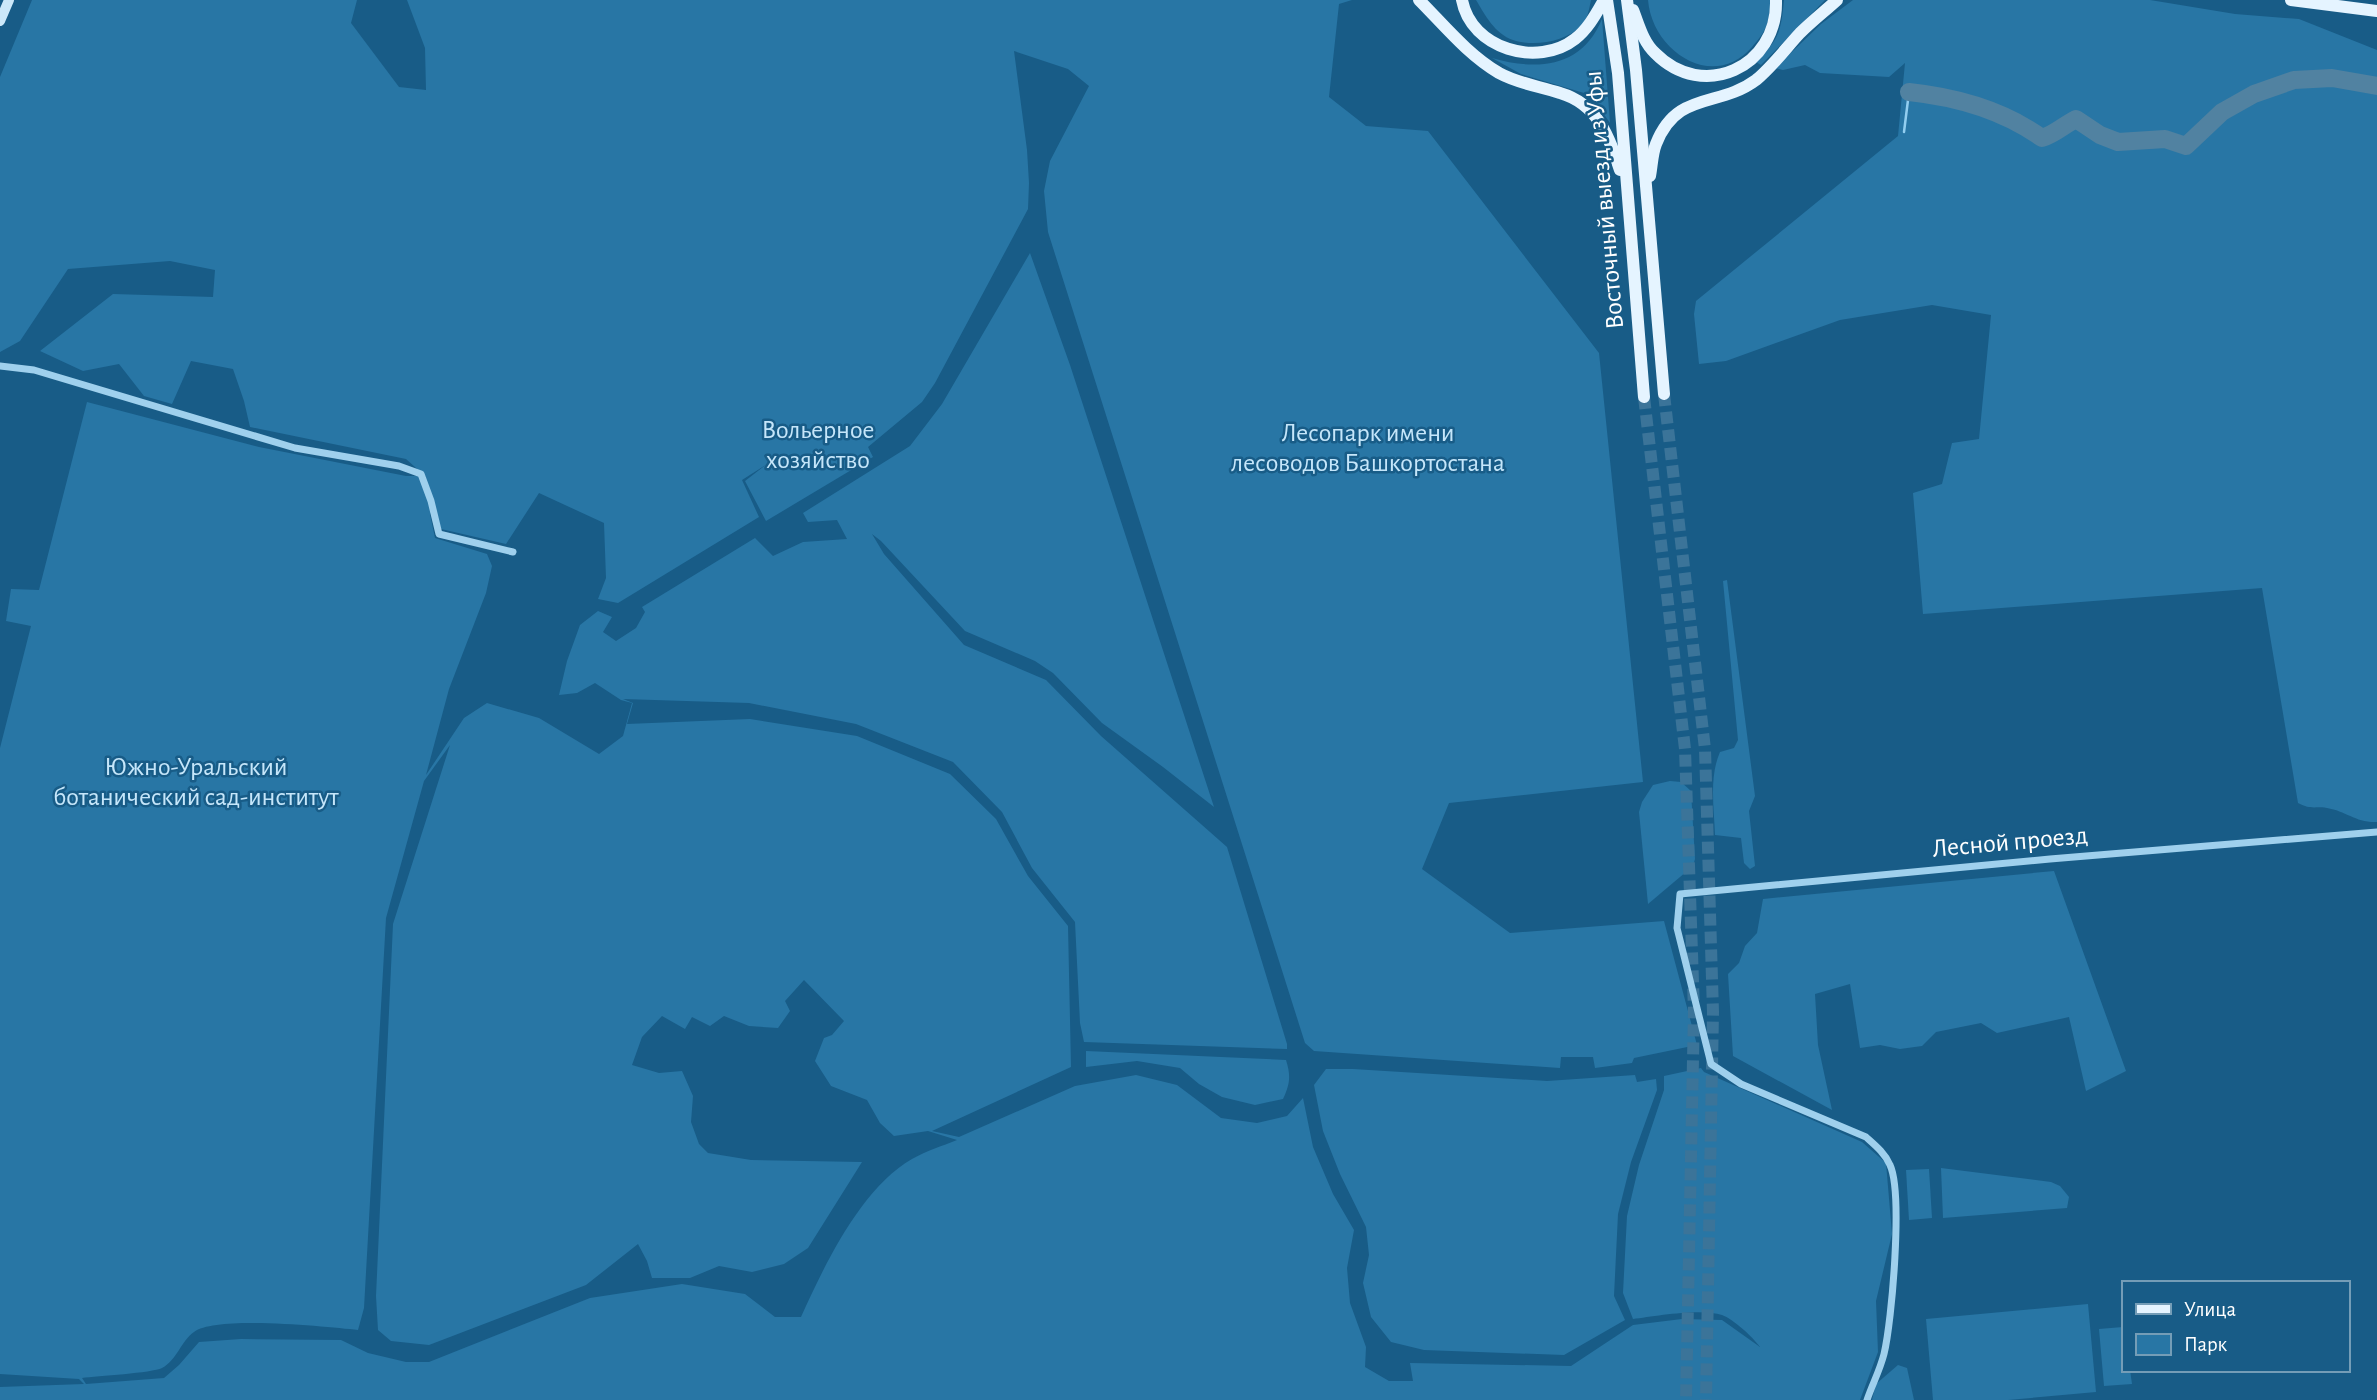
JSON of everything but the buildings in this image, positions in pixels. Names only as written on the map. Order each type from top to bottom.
[{"type":"main road","points":[[0,21],[9,0]]},
{"type":"main road","points":[[1419,0],[1467,48],[1500,73],[1527,85],[1563,93],[1601,120],[1609,135],[1626,191]]},
{"type":"main road","points":[[1462,0],[1470,19],[1482,34],[1494,43],[1509,50],[1544,53],[1574,41],[1592,21],[1605,0]]},
{"type":"main road","name":"Восточный выезд из Уфы","points":[[1605,0],[1618,73],[1644,397]]},
{"type":"main road","points":[[1628,0],[1642,35],[1653,52],[1668,65],[1690,74],[1711,77],[1731,73],[1762,50],[1773,29],[1776,0]]},
{"type":"main road","name":"Восточный выезд из Уфы","points":[[1628,0],[1664,394]]},
{"type":"main road","points":[[1647,190],[1655,146],[1666,123],[1679,111],[1698,101],[1738,90],[1756,79],[1803,30],[1837,0]]},
{"type":"main road","points":[[2291,0],[2377,11]]},
{"type":"street","points":[[0,366],[34,370],[295,448],[399,466],[421,474],[439,534],[513,552]]},
{"type":"street","name":"Лесной проезд","points":[[1867,1400],[1884,1355],[1892,1301],[1895,1238],[1892,1168],[1881,1150],[1866,1137],[1741,1084],[1711,1064],[1676,928],[1679,894],[2377,832]]},
{"type":"green space","name":"Лесопарк имени лесоводов Башкортостана","points":[[32,0],[357,0],[351,23],[399,87],[426,90],[425,48],[407,0],[1352,0],[1339,4],[1329,97],[1366,126],[1428,131],[1599,353],[1643,782],[1449,803],[1422,869],[1510,933],[1664,921],[1697,1045],[1634,1058],[1632,1063],[1595,1068],[1593,1057],[1561,1057],[1560,1068],[1314,1051],[1305,1043],[1048,232],[1044,191],[1050,161],[1089,86],[1068,69],[1014,51],[1027,150],[1028,209],[935,383],[922,402],[868,447],[873,457],[766,521],[745,481],[767,464],[742,480],[759,517],[618,603],[598,599],[606,578],[604,523],[539,493],[506,544],[441,529],[434,507],[430,514],[435,538],[487,554],[492,566],[486,593],[449,689],[426,775],[464,718],[487,703],[539,718],[599,754],[623,736],[632,703],[621,700],[595,683],[577,693],[559,695],[567,661],[580,625],[598,611],[612,617],[603,632],[616,641],[636,628],[645,612],[642,607],[755,538],[773,556],[803,542],[847,539],[837,520],[808,522],[803,513],[910,446],[942,404],[1030,253],[1070,365],[1214,807],[1102,723],[1053,673],[1035,661],[965,631],[872,534],[884,554],[964,645],[1046,680],[1101,736],[1227,847],[1287,1049],[1084,1042],[1080,1023],[1075,922],[1032,868],[1002,812],[953,762],[856,724],[749,703],[623,699],[633,703],[627,724],[750,719],[857,736],[950,774],[996,819],[1028,876],[1068,926],[1071,1067],[932,1131],[959,1137],[1075,1086],[1136,1075],[1177,1085],[1221,1118],[1257,1123],[1287,1116],[1303,1098],[1313,1147],[1333,1194],[1354,1230],[1347,1268],[1350,1303],[1366,1347],[1365,1367],[1389,1381],[1413,1381],[1410,1363],[1571,1366],[1633,1325],[1682,1319],[1722,1320],[1760,1347],[1732,1320],[1713,1313],[1690,1312],[1633,1319],[1623,1293],[1627,1216],[1639,1165],[1664,1090],[1664,1076],[1701,1068],[1704,1072],[1862,1142],[1886,1163],[1892,1234],[1876,1301],[1878,1352],[1860,1400],[0,1400],[0,1387],[84,1384],[79,1379],[0,1374],[0,748],[31,626],[6,621],[11,589],[39,590],[87,402],[259,447],[406,476],[419,476],[434,505],[425,476],[406,459],[250,427],[233,369],[191,361],[172,404],[144,396],[119,364],[83,371],[40,351],[113,294],[213,297],[215,270],[170,261],[68,269],[20,341],[0,352],[0,77]],"holes":[[[450,745],[393,924],[376,1296],[378,1330],[391,1341],[429,1345],[586,1285],[638,1244],[652,1278],[690,1278],[719,1266],[752,1272],[784,1264],[808,1248],[862,1162],[751,1160],[708,1153],[699,1144],[691,1122],[693,1096],[682,1071],[659,1073],[632,1065],[642,1037],[662,1016],[685,1029],[692,1017],[710,1026],[724,1016],[749,1026],[778,1028],[790,1011],[785,1001],[804,980],[844,1021],[832,1035],[824,1038],[815,1061],[831,1086],[867,1100],[880,1123],[894,1136],[928,1131],[957,1140],[912,1159],[876,1189],[833,1252],[801,1317],[775,1317],[745,1294],[682,1284],[590,1298],[429,1362],[406,1362],[368,1353],[341,1340],[241,1339],[199,1342],[164,1378],[86,1384],[82,1378],[162,1368],[172,1360],[194,1332],[206,1327],[248,1323],[358,1330],[364,1308],[386,918],[424,781]]]},
{"type":"green space","points":[[1476,0],[1591,0],[1588,14],[1581,26],[1567,36],[1549,42],[1530,43],[1513,40],[1501,33]]},
{"type":"green space","points":[[1648,0],[1770,0],[1771,3],[1767,24],[1752,47],[1736,60],[1720,66],[1687,60],[1672,49],[1660,35],[1652,19]]},
{"type":"green space","points":[[1784,0],[1825,0],[1761,65],[1756,62],[1778,34]]},
{"type":"green space","points":[[1853,0],[2150,0],[2235,14],[2299,19],[2377,50],[2377,822],[2363,821],[2334,810],[2298,803],[2262,588],[1923,614],[1913,493],[1942,484],[1952,443],[1979,439],[1991,315],[1932,305],[1840,320],[1726,361],[1699,364],[1694,314],[1696,301],[1898,136],[1905,63],[1889,77],[1820,73],[1805,65],[1783,70],[1775,68],[1821,24]]},
{"type":"green space","points":[[1602,19],[1610,123],[1596,103],[1584,93],[1521,74],[1492,58],[1525,64],[1556,62],[1583,48]]},
{"type":"green space","points":[[1727,580],[1755,796],[1749,811],[1755,866],[1750,869],[1744,863],[1741,838],[1715,835],[1714,772],[1720,752],[1734,748],[1738,740],[1723,581]]},
{"type":"green space","points":[[1670,781],[1681,782],[1691,791],[1695,859],[1693,866],[1648,904],[1639,812],[1653,785]]},
{"type":"green space","points":[[2054,871],[2126,1071],[2086,1091],[2069,1017],[1997,1033],[1981,1023],[1936,1032],[1922,1046],[1900,1049],[1880,1045],[1860,1048],[1850,984],[1815,994],[1818,1045],[1832,1110],[1733,1056],[1728,974],[1739,963],[1745,946],[1757,933],[1763,899]]},
{"type":"green space","points":[[1086,1051],[1286,1060],[1288,1084],[1283,1099],[1255,1105],[1222,1097],[1199,1084],[1180,1068],[1137,1061],[1086,1067]]},
{"type":"green space","points":[[1326,1069],[1547,1081],[1635,1075],[1637,1082],[1656,1079],[1657,1090],[1631,1162],[1618,1214],[1614,1296],[1625,1320],[1564,1355],[1424,1350],[1391,1342],[1371,1317],[1363,1283],[1369,1255],[1366,1227],[1323,1131],[1314,1085]]},
{"type":"green space","points":[[1941,1168],[2051,1182],[2060,1186],[2069,1197],[2067,1208],[1943,1218]]},
{"type":"green space","points":[[1929,1169],[1932,1218],[1909,1220],[1906,1170]]},
{"type":"green space","points":[[2088,1304],[2096,1392],[2008,1400],[1933,1400],[1926,1319]]},
{"type":"green space","points":[[2122,1327],[2122,1372],[2130,1372],[2132,1384],[2104,1386],[2099,1329]]},
{"type":"green space","points":[[1898,1365],[1907,1368],[1914,1400],[1872,1400],[1876,1384]]},
{"type":"waterway","points":[[1909,92],[1979,106],[2027,128],[2042,138],[2076,119],[2100,135],[2118,142],[2165,139],[2186,146],[2222,112],[2254,94],[2294,80],[2332,78],[2377,86]]},
{"type":"waterway","points":[[1904,132],[1909,92]]},
{"type":"tunnel","points":[[1664,394],[1705,749],[1713,1012],[1706,1400]]},
{"type":"tunnel","points":[[1644,397],[1685,749],[1694,1011],[1686,1400]]},
{"type":"park label","name":"Вольерное хозяйство","points":[[818,445]]},
{"type":"park label","name":"Южно-Уральский ботанический сад-институт","points":[[196,782]]}]
